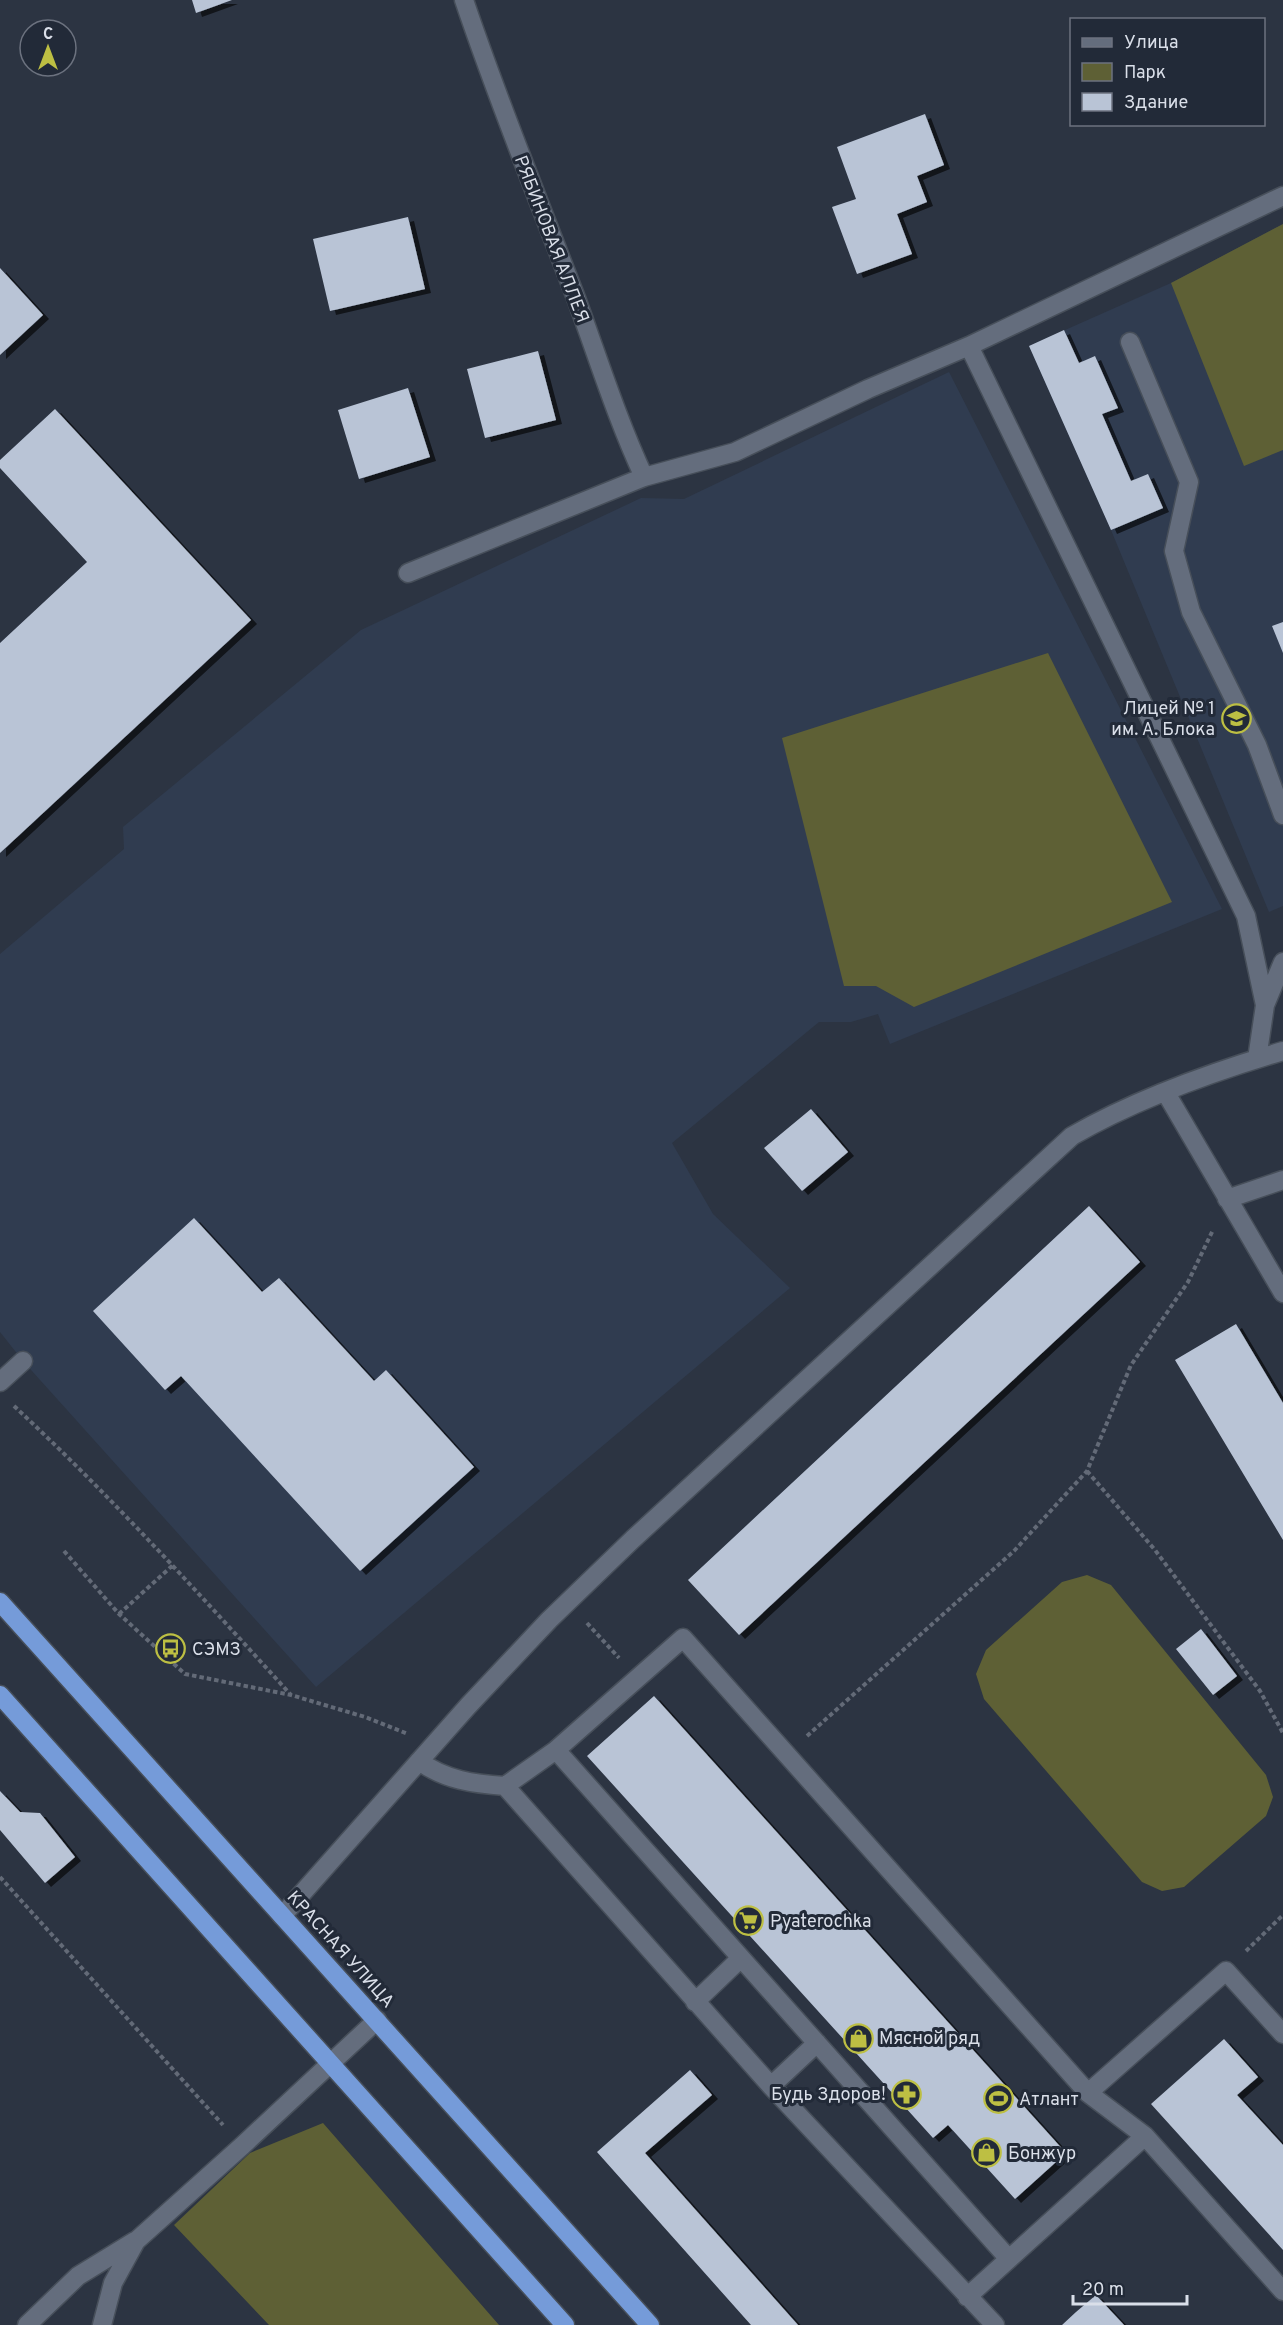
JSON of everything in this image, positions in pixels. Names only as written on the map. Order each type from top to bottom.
[{"type":"highway","name":"КРАСНАЯ УЛИЦА","points":[[0,1602],[650,2325]]},
{"type":"highway","points":[[0,1695],[565,2325]]},
{"type":"street","name":"РЯБИНОВАЯ АЛЛЕЯ","points":[[464,0],[484,61],[577,301],[625,435],[644,477]]},
{"type":"street","points":[[408,573],[644,477],[735,452],[868,389],[969,346],[1283,196]]},
{"type":"street","points":[[1130,342],[1189,482],[1174,551],[1191,612],[1257,745],[1283,815]]},
{"type":"street","points":[[969,346],[1246,916],[1265,1005]]},
{"type":"street","points":[[1257,1059],[1265,1005],[1283,962]]},
{"type":"street","points":[[282,1916],[468,1706],[568,1602],[1072,1136],[1110,1114],[1209,1075],[1283,1051]]},
{"type":"street","points":[[1166,1093],[1283,1293]]},
{"type":"street","points":[[1227,1199],[1283,1180]]},
{"type":"street","points":[[0,1382],[23,1361]]},
{"type":"street","points":[[505,1786],[556,1750],[683,1638],[1088,2093],[1145,2136],[1283,2291]]},
{"type":"street","points":[[556,1750],[1009,2259]]},
{"type":"street","points":[[419,1761],[441,1774],[458,1780],[505,1786],[771,2086],[995,2325]]},
{"type":"street","points":[[695,2002],[741,1958]]},
{"type":"street","points":[[1088,2093],[1226,1971],[1283,2034]]},
{"type":"street","points":[[27,2325],[78,2276],[136,2241],[377,2020]]},
{"type":"street","points":[[771,2086],[817,2043]]},
{"type":"street","points":[[968,2297],[1145,2136]]},
{"type":"street","points":[[102,2325],[113,2283],[136,2241]]},
{"type":"path","points":[[787,1754],[1014,1551],[1087,1471],[1131,1365],[1188,1282],[1227,1199]]},
{"type":"path","points":[[8,1401],[66,1455],[173,1564],[291,1695]]},
{"type":"path","points":[[1087,1471],[1155,1550],[1260,1691],[1283,1733]]},
{"type":"path","points":[[64,1551],[118,1614],[185,1674],[291,1695],[365,1717],[435,1744]]},
{"type":"path","points":[[118,1614],[173,1564]]},
{"type":"path","points":[[568,1602],[637,1678]]},
{"type":"path","points":[[0,1877],[242,2146]]},
{"type":"path","points":[[1226,1971],[1283,1915]]},
{"type":"shaded area","name":"Лицей № 1 им. А. Блока","points":[[1283,224],[1283,906],[1269,912],[1111,530],[1029,346],[1171,283]]},
{"type":"shaded area","points":[[949,372],[1222,909],[890,1044],[878,1014],[851,1022],[819,1022],[672,1143],[713,1214],[790,1288],[316,1687],[23,1361],[0,1332],[0,954],[124,849],[123,827],[361,630],[641,498],[684,499]]},
{"type":"green space","points":[[1283,224],[1283,450],[1244,466],[1171,283]]},
{"type":"green space","points":[[1048,653],[1172,902],[914,1007],[876,986],[844,986],[782,738]]},
{"type":"green space","points":[[1087,1575],[1111,1585],[1266,1775],[1273,1797],[1266,1816],[1184,1887],[1162,1891],[1142,1882],[984,1699],[976,1674],[986,1650],[1062,1582]]},
{"type":"green space","points":[[323,2123],[499,2325],[269,2325],[174,2225],[250,2153]]},
{"type":"building","points":[[192,0],[232,0],[196,13]]},
{"type":"building","points":[[925,114],[944,165],[917,176],[927,202],[897,214],[912,254],[857,274],[832,207],[856,199],[837,147]]},
{"type":"building","points":[[408,217],[425,289],[330,311],[313,239]]},
{"type":"building","points":[[0,268],[43,315],[0,355]]},
{"type":"building","points":[[1064,330],[1079,363],[1095,356],[1118,408],[1102,414],[1131,481],[1148,474],[1163,508],[1111,530],[1029,346]]},
{"type":"building","points":[[538,351],[556,420],[485,438],[467,369]]},
{"type":"building","points":[[408,388],[430,457],[359,479],[338,410]]},
{"type":"building","points":[[55,409],[251,620],[0,853],[0,643],[87,562],[0,468],[0,460]]},
{"type":"building","points":[[1283,622],[1283,653],[1272,626]]},
{"type":"building","points":[[811,1109],[848,1152],[802,1191],[764,1148]]},
{"type":"building","points":[[1089,1206],[1140,1262],[739,1635],[688,1580]]},
{"type":"building","points":[[194,1218],[262,1292],[279,1278],[374,1381],[386,1370],[474,1467],[360,1571],[181,1376],[165,1390],[93,1311]]},
{"type":"building","points":[[1236,1324],[1283,1403],[1283,1540],[1175,1360]]},
{"type":"building","points":[[1201,1629],[1237,1676],[1213,1695],[1176,1649]]},
{"type":"building","points":[[654,1696],[1066,2153],[1015,2199],[948,2125],[933,2138],[587,1756]]},
{"type":"building","points":[[0,1791],[20,1812],[40,1813],[75,1857],[45,1883],[0,1830]]},
{"type":"building","points":[[1224,2039],[1258,2077],[1237,2095],[1283,2145],[1283,2250],[1151,2104]]},
{"type":"building","points":[[690,2070],[712,2095],[645,2153],[798,2325],[751,2325],[597,2152]]},
{"type":"building","points":[[1096,2295],[1124,2325],[1062,2325],[1076,2312]]},
{"type":"place","name":"Лицей № 1 им. А. Блока","points":[[1236,718]]},
{"type":"place","name":"СЭМЗ","points":[[171,1649]]},
{"type":"place","name":"Pyaterochka","points":[[749,1921]]},
{"type":"place","name":"Мясной ряд","points":[[858,2038]]},
{"type":"place","name":"Будь Здоров!","points":[[907,2094]]},
{"type":"place","name":"Атлант","points":[[998,2099]]},
{"type":"place","name":"Бонжур","points":[[987,2153]]}]
